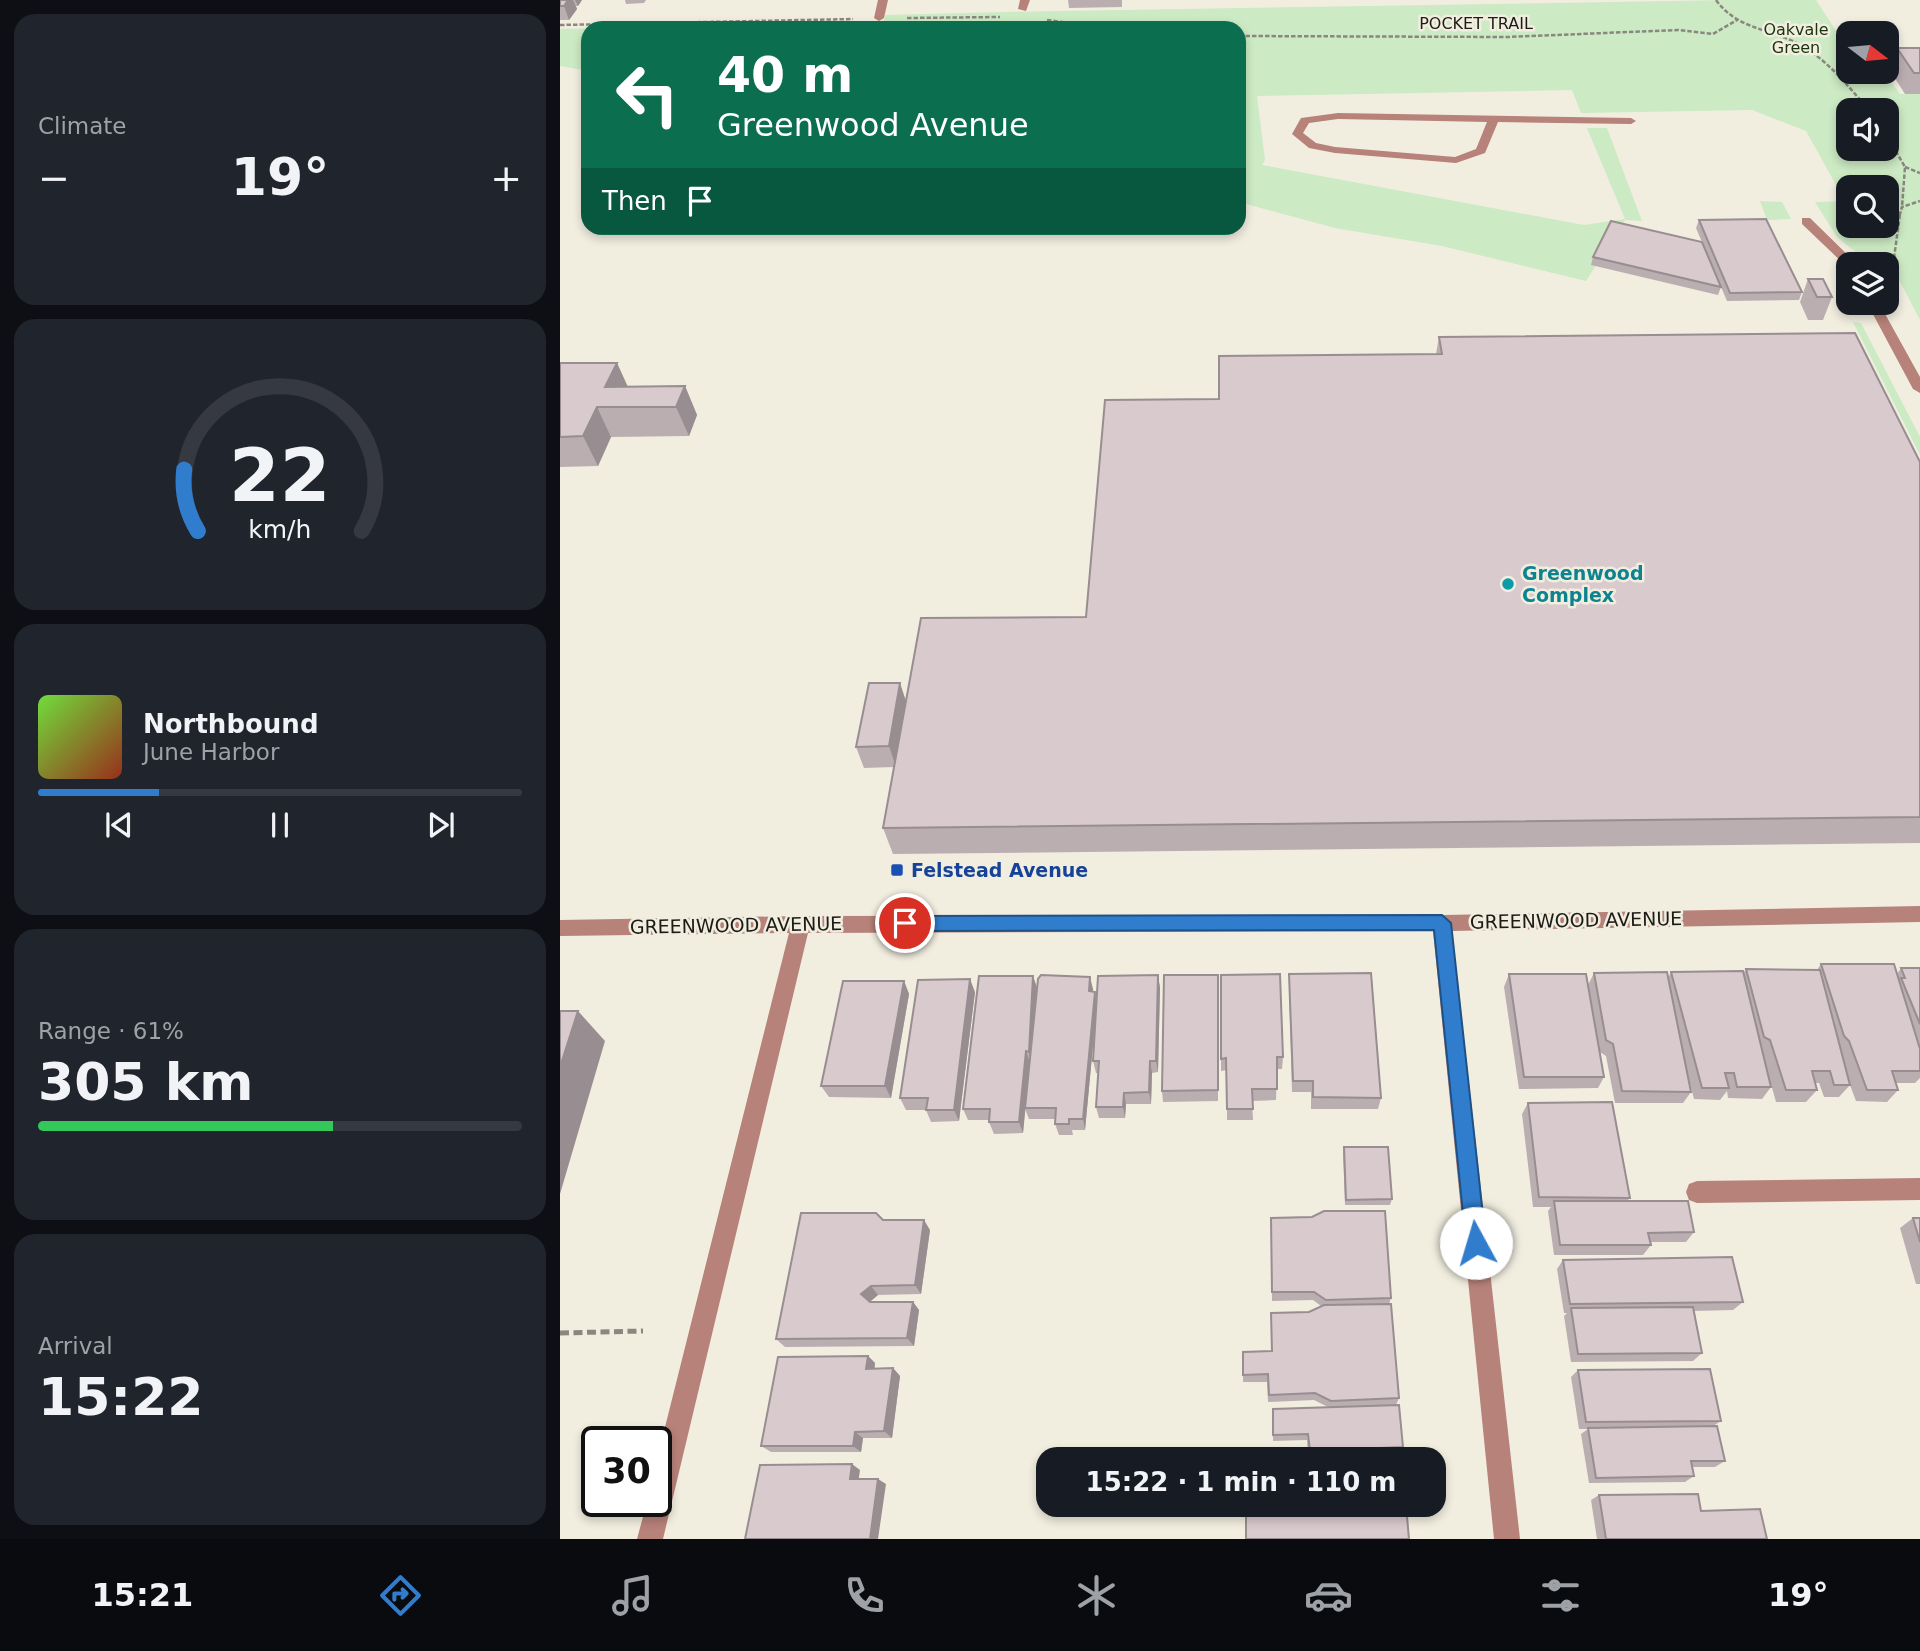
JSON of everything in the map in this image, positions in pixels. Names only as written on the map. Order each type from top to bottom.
[{"type":"street","points":[[880,18],[883,0]]},
{"type":"street","points":[[1494,119],[1481,151],[1456,160],[1324,148],[1313,146],[1297,134],[1305,120],[1338,116],[1631,121]]},
{"type":"street","points":[[1806,221],[1838,252]]},
{"type":"street","points":[[1880,315],[1920,389]]},
{"type":"street","name":"GREENWOOD AVENUE","points":[[560,928],[801,924],[1442,923],[1920,914]]},
{"type":"street","points":[[1442,923],[1507,1539]]},
{"type":"street","points":[[650,1539],[801,924]]},
{"type":"street","points":[[1697,1192],[1920,1189]]},
{"type":"path","points":[[1716,0],[1726,13],[1737,20],[1795,42],[1826,61],[1858,98]]},
{"type":"path","points":[[743,21],[1007,17]]},
{"type":"path","points":[[1040,17],[1065,21]]},
{"type":"path","name":"POCKET TRAIL","points":[[1246,36],[1507,37],[1678,30],[1713,34],[1737,20]]},
{"type":"path","points":[[560,25],[581,25]]},
{"type":"path","points":[[1899,157],[1905,167],[1899,214]]},
{"type":"path","points":[[1905,167],[1920,173]]},
{"type":"path","points":[[1902,206],[1920,201]]},
{"type":"path","points":[[560,1333],[643,1331]]},
{"type":"green space","name":"Oakvale Green","points":[[1816,0],[1836,31],[1836,84],[1893,84],[1900,94],[1920,94],[1920,320],[1899,280],[1899,252],[1855,252],[1838,238],[1899,238],[1899,175],[1836,175],[1836,185],[1806,131],[1752,110],[1581,113],[1572,90],[1257,96],[1265,160],[1262,165],[1584,225],[1625,219],[1587,128],[1607,128],[1642,221],[1625,220],[1586,281],[1442,246],[1335,228],[1246,204],[1246,21],[884,21],[885,15]]},
{"type":"green space","points":[[581,28],[581,70],[560,66],[560,29]]},
{"type":"green space","points":[[1760,201],[1782,202],[1791,219],[1767,220]]},
{"type":"green space","points":[[1836,201],[1836,235],[1815,202]]},
{"type":"green space","points":[[1853,322],[1861,323],[1920,437],[1920,455]]},
{"type":"building","points":[[560,0],[568,0],[564,6],[560,6]]},
{"type":"building","points":[[1899,48],[1920,48],[1920,73],[1914,73]]},
{"type":"building","points":[[1766,219],[1802,292],[1730,293],[1699,220]]},
{"type":"building","points":[[1611,221],[1702,242],[1721,287],[1593,257]]},
{"type":"building","points":[[1808,279],[1823,279],[1832,297],[1817,297]]},
{"type":"building","name":"Greenwood Complex","points":[[1855,333],[1920,462],[1920,817],[883,828],[921,618],[1086,617],[1105,400],[1219,399],[1219,356],[1442,354],[1439,337]]},
{"type":"building","points":[[560,363],[617,363],[605,387],[685,386],[676,407],[597,407],[583,436],[560,437]]},
{"type":"building","points":[[869,683],[900,683],[889,746],[856,747]]},
{"type":"building","points":[[1821,964],[1894,964],[1920,1049],[1920,1071],[1892,1071],[1898,1090],[1867,1090],[1849,1041],[1844,1036]]},
{"type":"building","points":[[1901,968],[1920,968],[1920,1024],[1901,978],[1905,978]]},
{"type":"building","points":[[1746,969],[1820,970],[1850,1085],[1834,1085],[1830,1071],[1812,1071],[1817,1090],[1786,1090],[1770,1040],[1764,1037]]},
{"type":"building","points":[[1743,971],[1771,1087],[1737,1087],[1734,1073],[1725,1073],[1729,1088],[1702,1088],[1671,972]]},
{"type":"building","points":[[1667,972],[1691,1092],[1622,1091],[1613,1044],[1606,1040],[1594,973]]},
{"type":"building","points":[[1371,973],[1381,1098],[1313,1097],[1313,1081],[1293,1081],[1289,974]]},
{"type":"building","points":[[1280,974],[1283,1057],[1277,1057],[1277,1089],[1252,1089],[1253,1109],[1227,1109],[1226,1058],[1221,1059],[1221,975]]},
{"type":"building","points":[[1509,974],[1586,974],[1604,1077],[1524,1077]]},
{"type":"building","points":[[1041,975],[1090,977],[1089,991],[1095,992],[1083,1119],[1069,1119],[1069,1124],[1055,1124],[1056,1108],[1025,1108],[1038,979]]},
{"type":"building","points":[[1158,975],[1156,1061],[1150,1061],[1149,1092],[1124,1093],[1123,1107],[1096,1107],[1099,1061],[1093,1061],[1098,976]]},
{"type":"building","points":[[1164,975],[1218,975],[1218,1090],[1162,1091]]},
{"type":"building","points":[[979,976],[1033,976],[1029,1052],[1026,1051],[1019,1122],[989,1122],[990,1109],[963,1109]]},
{"type":"building","points":[[970,979],[954,1110],[926,1110],[928,1098],[900,1098],[918,980]]},
{"type":"building","points":[[843,981],[904,981],[885,1086],[821,1086]]},
{"type":"building","points":[[560,1011],[578,1011],[560,1067]]},
{"type":"building","points":[[1612,1102],[1630,1198],[1539,1197],[1528,1103]]},
{"type":"building","points":[[1344,1147],[1388,1147],[1392,1199],[1346,1200]]},
{"type":"building","points":[[1554,1201],[1688,1201],[1694,1232],[1648,1233],[1651,1245],[1560,1245]]},
{"type":"building","points":[[1324,1211],[1385,1211],[1391,1298],[1326,1300],[1314,1292],[1272,1292],[1271,1218],[1312,1217]]},
{"type":"building","points":[[801,1213],[876,1213],[883,1220],[924,1220],[915,1285],[871,1286],[861,1294],[870,1302],[913,1302],[907,1338],[776,1339]]},
{"type":"building","points":[[1913,1218],[1920,1218],[1920,1242]]},
{"type":"building","points":[[1732,1257],[1743,1302],[1570,1304],[1563,1260]]},
{"type":"building","points":[[1391,1304],[1399,1398],[1331,1401],[1315,1393],[1269,1395],[1268,1374],[1243,1375],[1243,1352],[1272,1351],[1271,1313],[1309,1312],[1324,1305]]},
{"type":"building","points":[[1693,1307],[1702,1353],[1578,1354],[1571,1308]]},
{"type":"building","points":[[868,1356],[866,1369],[893,1368],[884,1431],[855,1432],[853,1446],[761,1446],[778,1357]]},
{"type":"building","points":[[1710,1369],[1721,1421],[1586,1422],[1578,1370]]},
{"type":"building","points":[[1399,1405],[1403,1447],[1310,1447],[1308,1434],[1273,1435],[1273,1409]]},
{"type":"building","points":[[1717,1426],[1725,1461],[1691,1461],[1694,1476],[1596,1478],[1588,1428]]},
{"type":"building","points":[[852,1464],[850,1479],[878,1479],[870,1539],[745,1539],[760,1465]]},
{"type":"building","points":[[1698,1494],[1701,1511],[1760,1509],[1767,1539],[1606,1539],[1599,1495]]},
{"type":"building","points":[[1246,1517],[1407,1517],[1409,1539],[1246,1539]]},
{"type":"place","name":"Greenwood Complex","points":[[1508,584]]},
{"type":"place","name":"Felstead Avenue","points":[[897,870]]},
{"type":"route","points":[[905,923],[1442,923],[1476,1243]]}]
